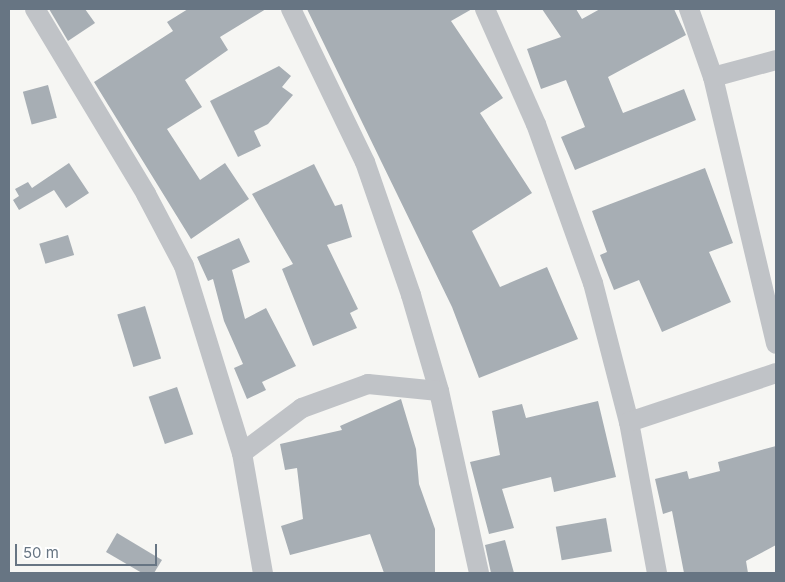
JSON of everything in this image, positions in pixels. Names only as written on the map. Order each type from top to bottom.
[{"type":"street","points":[[35,9],[146,194],[184,266],[242,453],[263,573]]},
{"type":"street","points":[[291,9],[365,162],[439,390],[479,573]]},
{"type":"street","points":[[485,9],[536,124],[593,283],[629,422],[657,573]]},
{"type":"street","points":[[689,9],[713,77],[776,344]]},
{"type":"street","points":[[713,77],[776,60]]},
{"type":"street","points":[[629,422],[776,373]]},
{"type":"street","points":[[242,453],[302,408],[368,384],[439,390]]},
{"type":"building","points":[[49,9],[85,9],[95,23],[68,41]]},
{"type":"building","points":[[188,9],[266,9],[220,37],[228,50],[185,80],[202,107],[167,129],[200,180],[225,163],[249,199],[191,239],[94,82],[173,31],[167,22]]},
{"type":"building","points":[[307,9],[472,9],[451,21],[503,98],[480,113],[532,193],[472,231],[500,287],[547,267],[578,339],[479,378],[452,307]]},
{"type":"building","points":[[542,9],[576,9],[582,19],[600,9],[674,9],[686,35],[608,77],[623,113],[684,89],[696,120],[575,170],[561,137],[585,127],[566,80],[541,89],[527,49],[561,37]]},
{"type":"building","points":[[279,66],[291,76],[282,87],[293,95],[268,124],[254,131],[261,146],[238,157],[210,101]]},
{"type":"building","points":[[48,85],[57,118],[32,125],[23,92]]},
{"type":"building","points":[[69,163],[89,193],[66,208],[54,190],[19,210],[13,200],[19,196],[15,189],[28,182],[32,188]]},
{"type":"building","points":[[314,164],[335,206],[342,204],[352,237],[327,245],[358,309],[350,313],[357,328],[313,346],[282,269],[293,264],[252,194]]},
{"type":"building","points":[[705,168],[733,243],[709,252],[731,302],[662,332],[639,280],[614,290],[600,255],[607,252],[592,211]]},
{"type":"building","points":[[68,235],[74,255],[45,264],[39,244]]},
{"type":"building","points":[[239,238],[250,262],[232,270],[245,319],[266,308],[296,366],[262,382],[266,390],[247,399],[234,368],[243,364],[224,321],[213,279],[208,281],[197,257]]},
{"type":"building","points":[[145,306],[161,359],[133,367],[117,314]]},
{"type":"building","points":[[177,387],[193,434],[165,444],[149,397]]},
{"type":"building","points":[[401,399],[416,449],[419,484],[435,529],[435,573],[384,573],[370,534],[290,555],[281,526],[303,519],[297,468],[285,470],[280,444],[342,430],[340,426]]},
{"type":"building","points":[[598,401],[616,477],[554,492],[551,477],[502,489],[514,528],[489,534],[470,462],[500,455],[492,411],[522,404],[526,418]]},
{"type":"building","points":[[776,446],[776,545],[746,561],[748,573],[684,573],[672,511],[663,514],[655,479],[687,471],[689,479],[720,471],[718,462]]},
{"type":"building","points":[[606,518],[612,551],[562,560],[556,527]]},
{"type":"building","points":[[117,533],[162,560],[154,573],[142,573],[106,552]]},
{"type":"building","points":[[505,540],[514,573],[491,573],[485,545]]}]
